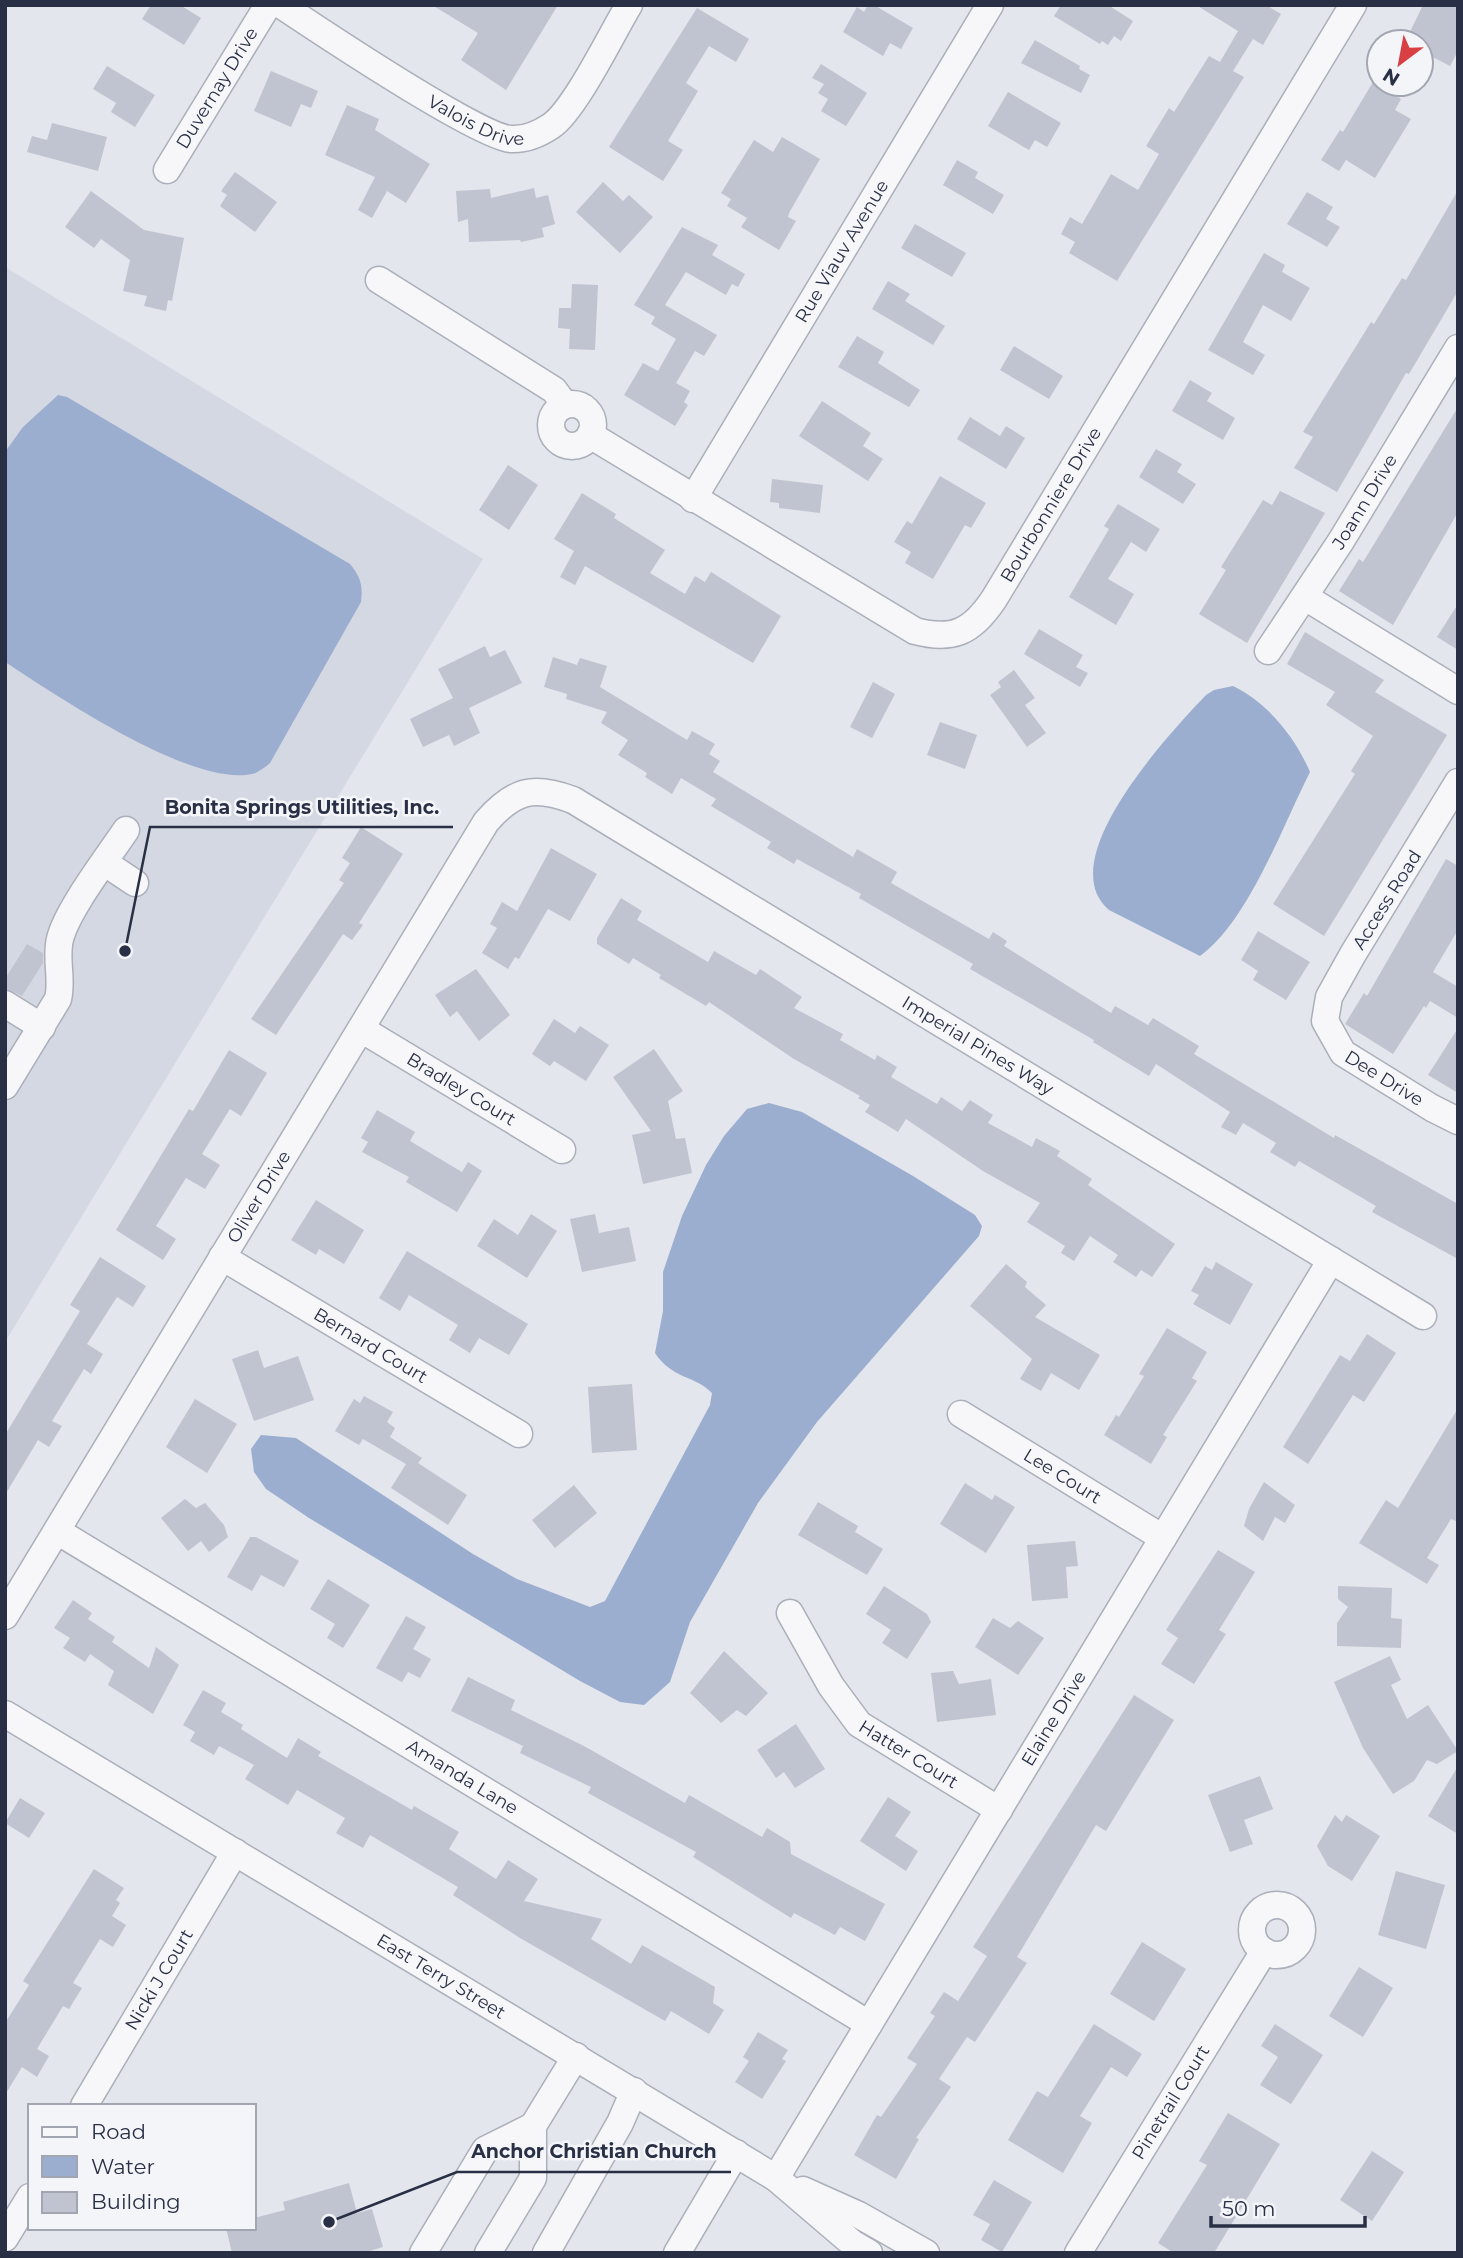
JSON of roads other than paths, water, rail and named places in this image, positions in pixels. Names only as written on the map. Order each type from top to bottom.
[{"type":"street","name":"Duvernay Drive","points":[[167,170],[268,5]]},
{"type":"street","name":"Valois Drive","points":[[282,5],[471,122],[509,140],[531,137],[554,124],[569,105],[629,5]]},
{"type":"street","name":"Rue Viauv Avenue","points":[[693,499],[990,5]]},
{"type":"street","name":"Bourbonniere Drive","points":[[379,280],[554,390],[565,405],[579,405],[585,409],[592,421],[590,435],[693,499],[915,631],[939,637],[962,631],[982,618],[1353,5]]},
{"type":"street","name":"Joann Drive","points":[[1268,651],[1305,597],[1458,348]]},
{"type":"street","points":[[1305,597],[1458,691]]},
{"type":"street","name":"Access Road","points":[[1325,1021],[1329,998],[1353,954],[1458,782]]},
{"type":"street","name":"Oliver Drive","points":[[5,1616],[486,822],[503,803],[526,791]]},
{"type":"street","name":"Imperial Pines Way","points":[[526,791],[550,792],[573,800],[1423,1316]]},
{"type":"street","points":[[5,1086],[42,1027],[60,991],[60,938],[126,830]]},
{"type":"street","points":[[105,863],[135,883]]},
{"type":"street","points":[[5,1004],[42,1027]]},
{"type":"street","name":"Dee Drive","points":[[1325,1021],[1343,1053],[1458,1121]]},
{"type":"street","name":"Bradley Court","points":[[361,1029],[562,1150]]},
{"type":"street","name":"Bernard Court","points":[[222,1257],[519,1434]]},
{"type":"street","name":"Elaine Drive","points":[[776,2178],[1331,1260]]},
{"type":"street","name":"Lee Court","points":[[961,1414],[1163,1538]]},
{"type":"street","name":"Amanda Lane","points":[[57,1531],[869,2024]]},
{"type":"street","name":"Hatter Court","points":[[790,1614],[831,1686],[859,1724],[999,1810]]},
{"type":"street","name":"East Terry Street","points":[[5,1714],[736,2153],[776,2178],[852,2243],[867,2252]]},
{"type":"street","name":"Nicki J Court","points":[[85,2104],[234,1852]]},
{"type":"street","name":"Pinetrail Court","points":[[1078,2253],[1264,1951]]},
{"type":"street","points":[[488,2253],[533,2178],[533,2126],[576,2056]]},
{"type":"street","points":[[546,2253],[620,2123],[634,2091]]},
{"type":"street","points":[[422,2253],[485,2150],[533,2126]]},
{"type":"street","points":[[677,2253],[736,2153]]},
{"type":"street","points":[[776,2178],[859,2215],[926,2253]]},
{"type":"street","points":[[5,2238],[28,2200]]},
{"type":"water","points":[[58,395],[67,397],[350,564],[357,573],[361,586],[361,602],[270,763],[257,772],[226,774],[195,767],[160,753],[89,715],[5,662],[5,452],[23,427]]},
{"type":"water","points":[[1233,686],[1258,702],[1279,722],[1297,746],[1310,772],[1249,897],[1217,941],[1200,956],[1109,910],[1095,888],[1094,861],[1105,830],[1122,798],[1144,766],[1206,695],[1214,690]]},
{"type":"water","points":[[769,1103],[802,1112],[913,1176],[975,1215],[982,1226],[979,1236],[817,1422],[758,1503],[690,1622],[670,1682],[644,1705],[620,1702],[580,1681],[309,1518],[266,1489],[254,1472],[251,1449],[261,1435],[296,1438],[473,1554],[517,1579],[590,1607],[605,1601],[710,1405],[712,1393],[676,1373],[655,1353],[663,1311],[663,1272],[682,1216],[706,1165],[724,1136],[747,1109]]},
{"type":"place","name":"Bonita Springs Utilities, Inc.","points":[[125,951]]},
{"type":"place","name":"Anchor Christian Church","points":[[329,2222]]}]
